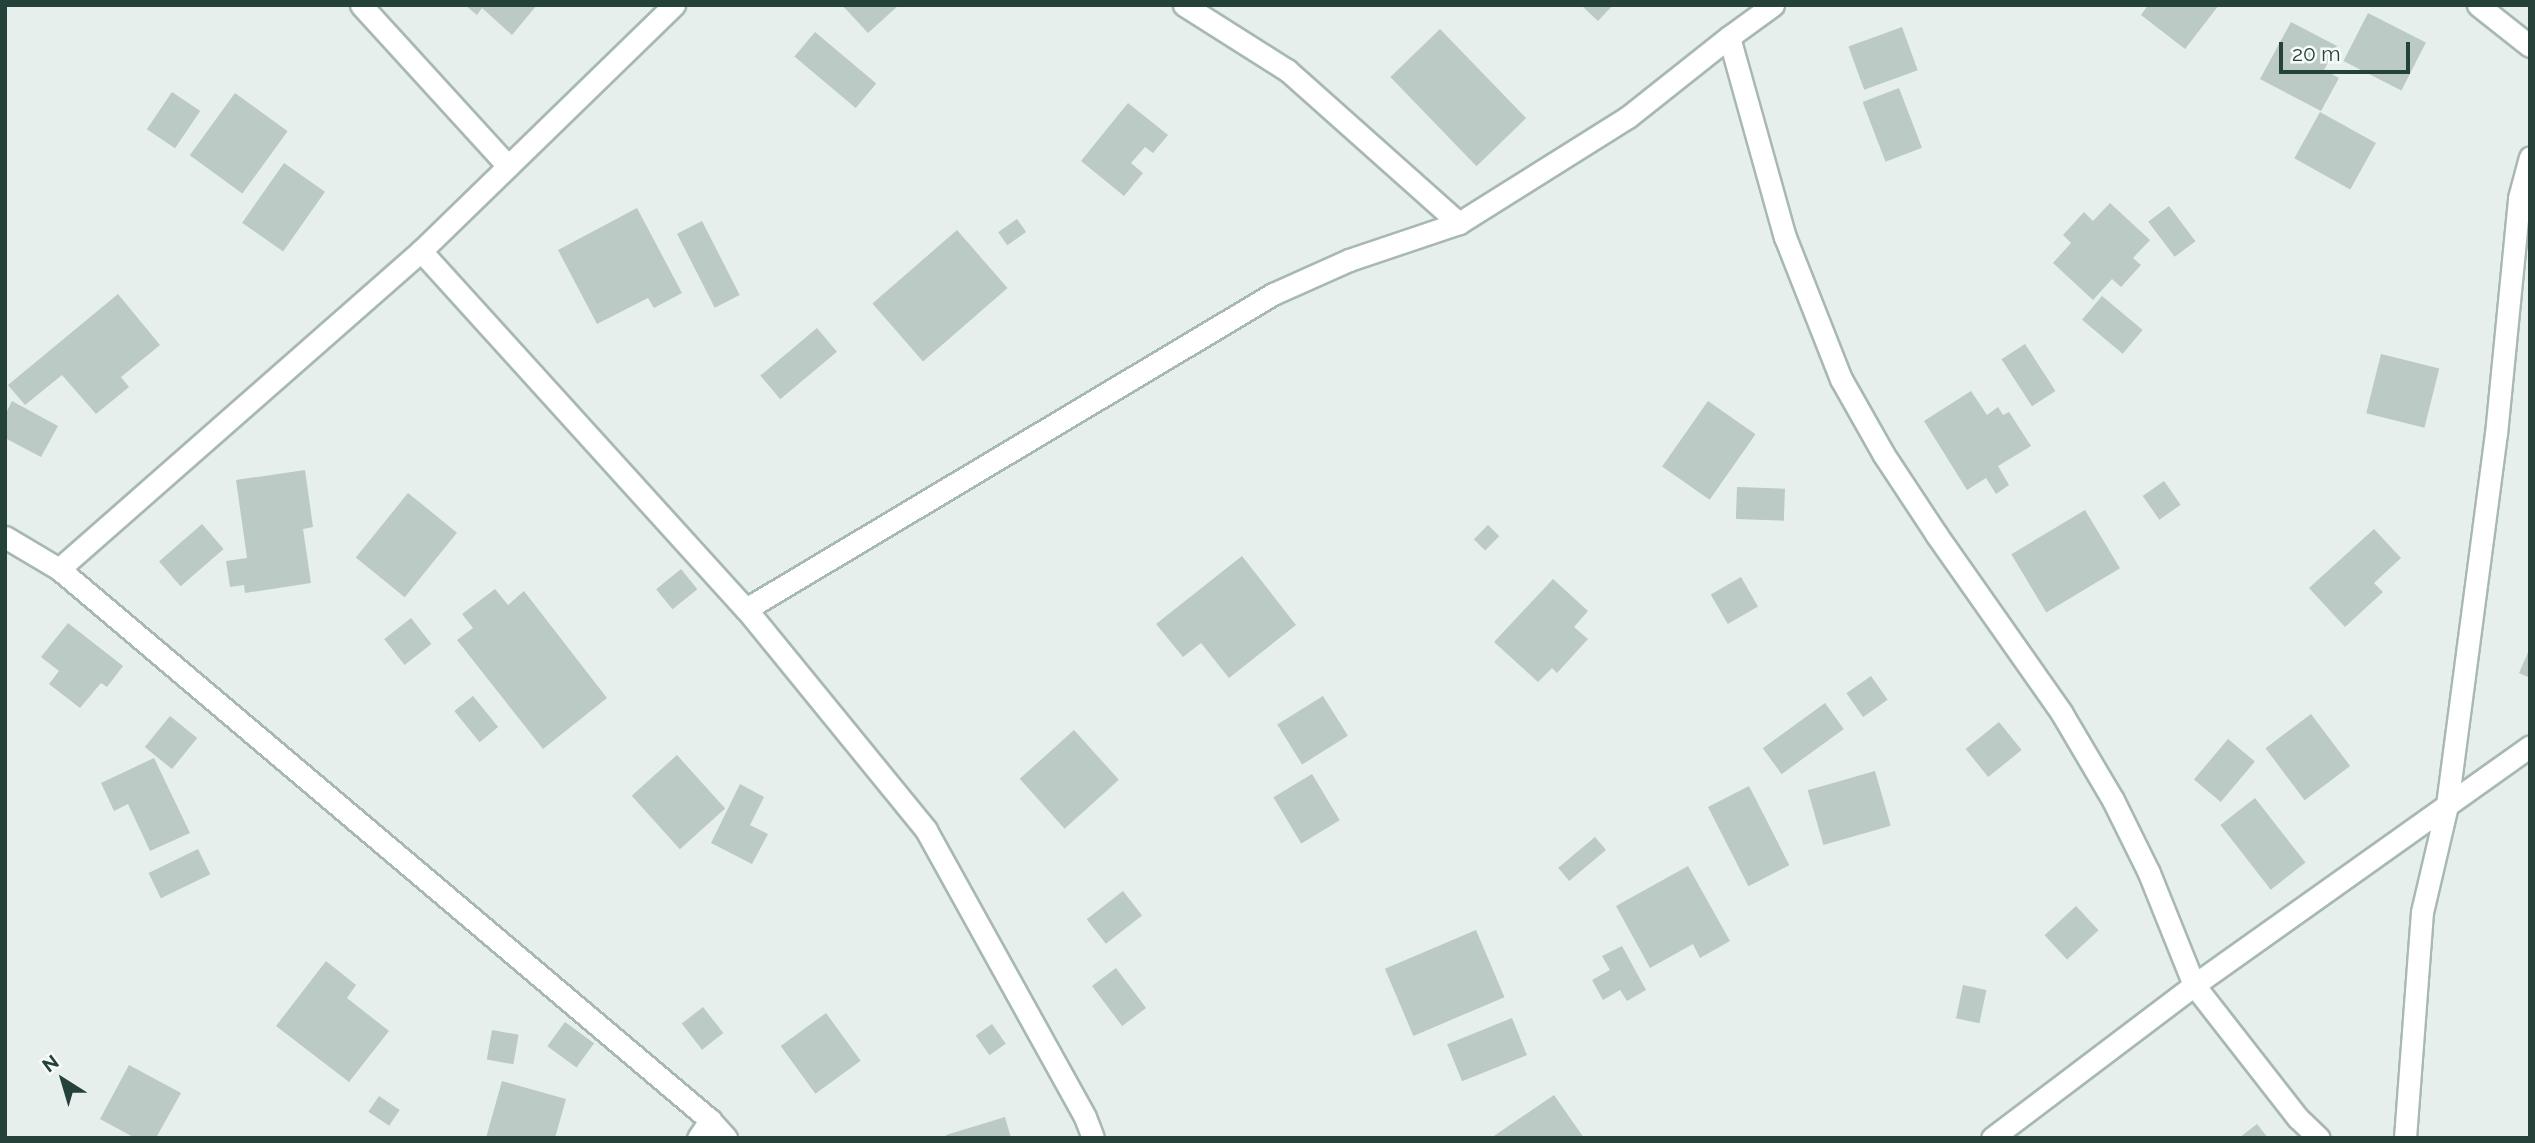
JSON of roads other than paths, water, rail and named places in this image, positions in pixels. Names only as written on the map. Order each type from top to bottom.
[{"type":"street","points":[[361,5],[508,166]]},
{"type":"street","points":[[59,569],[421,251],[674,5]]},
{"type":"street","points":[[1184,5],[1287,70],[1459,223]]},
{"type":"street","points":[[746,609],[1273,294],[1349,260],[1459,223],[1628,117],[1773,5]]},
{"type":"street","points":[[2478,5],[2530,46]]},
{"type":"street","points":[[1730,37],[1785,237],[1841,379],[1884,454],[2067,723],[2113,800],[2149,873],[2194,985],[2298,1118],[2319,1138]]},
{"type":"street","points":[[2404,1138],[2422,912],[2447,806],[2496,434],[2519,198],[2530,157]]},
{"type":"street","points":[[421,251],[746,609],[926,830],[1085,1117],[1093,1138]]},
{"type":"street","points":[[6,538],[59,569],[710,1119],[726,1138]]},
{"type":"street","points":[[1992,1138],[2194,985],[2530,746]]},
{"type":"street","points":[[698,1138],[710,1119]]}]
